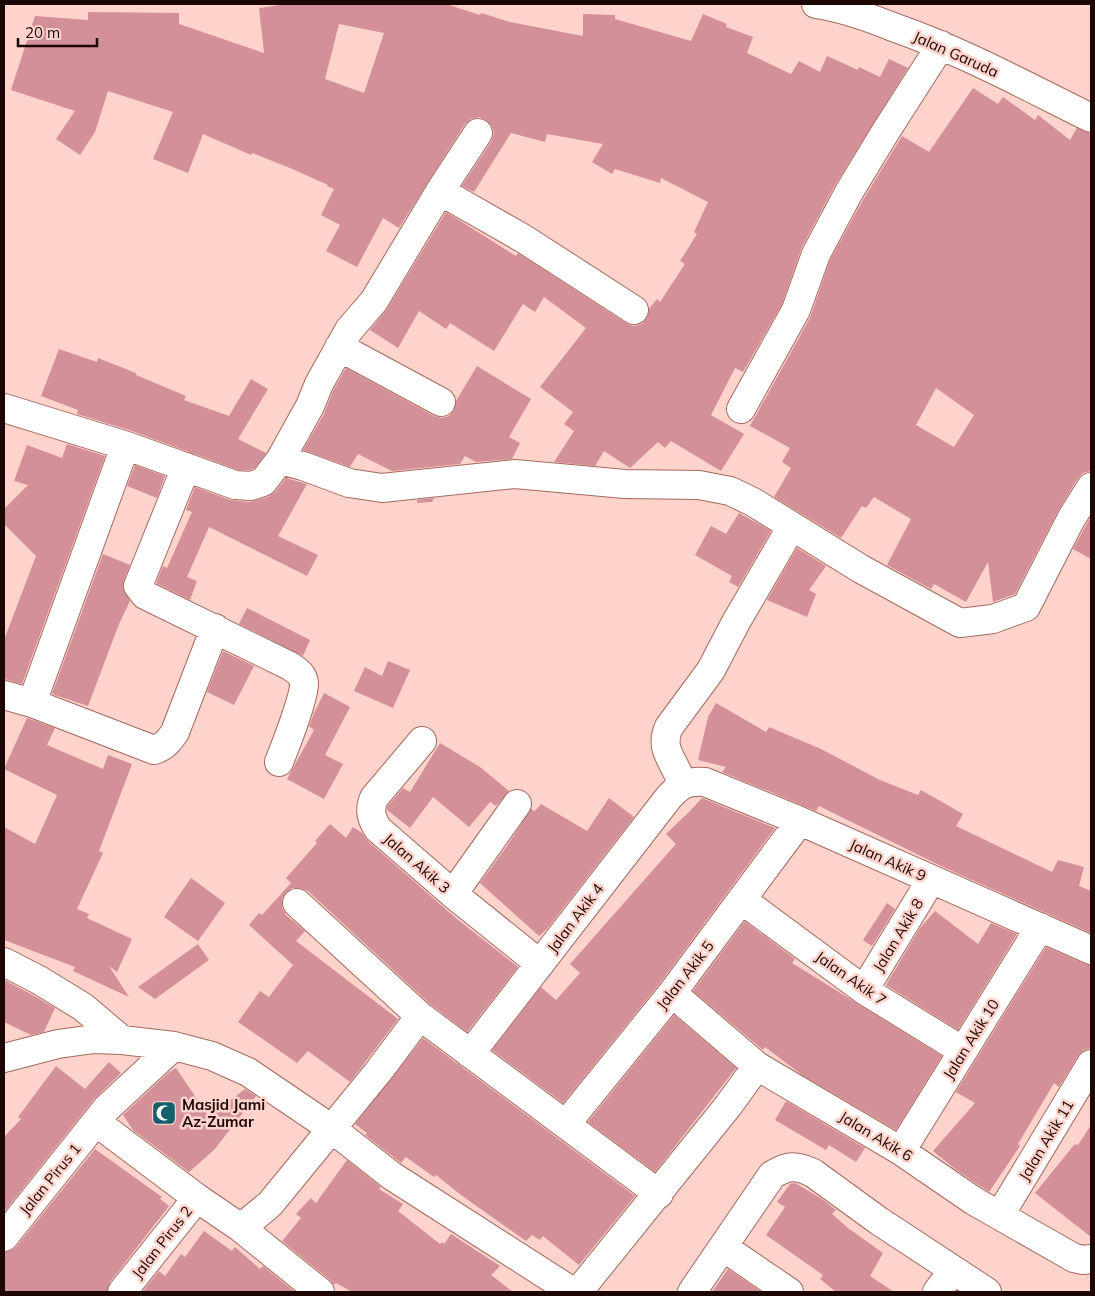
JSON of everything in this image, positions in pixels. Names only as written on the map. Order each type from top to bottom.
[{"type":"street","name":"Jalan Garuda","points":[[816,4],[878,12],[1091,118]]},
{"type":"street","points":[[741,409],[796,310],[816,254],[849,192],[913,86],[941,45]]},
{"type":"street","points":[[4,411],[127,446],[234,485],[251,486],[263,482],[280,460],[310,406],[319,384],[339,347],[358,318],[374,301],[440,191],[478,133]]},
{"type":"street","points":[[440,191],[524,239],[634,310]]},
{"type":"street","points":[[339,347],[441,402]]},
{"type":"street","points":[[32,703],[120,460],[127,446]]},
{"type":"street","points":[[280,460],[303,466],[349,483],[382,488],[515,474],[625,484],[699,485],[730,490],[861,568],[960,623],[980,621],[1016,612],[1028,605],[1071,519],[1091,487]]},
{"type":"street","points":[[186,467],[138,586],[145,595],[290,666],[301,674],[304,684],[301,697],[280,762]]},
{"type":"street","points":[[682,784],[677,768],[665,746],[664,737],[669,727],[711,670],[736,622],[792,526]]},
{"type":"street","points":[[4,695],[32,703],[142,746],[154,750],[161,748],[175,732],[214,628]]},
{"type":"street","name":"Jalan Akik 3","points":[[422,741],[374,798],[371,805],[372,819],[378,829],[540,964]]},
{"type":"street","name":"Jalan Akik 9","points":[[682,784],[705,782],[800,821],[1091,950]]},
{"type":"street","name":"Jalan Akik 4","points":[[470,1054],[669,797],[682,784]]},
{"type":"street","points":[[454,894],[517,804]]},
{"type":"street","name":"Jalan Akik 5","points":[[566,1124],[672,993],[800,821]]},
{"type":"street","name":"Jalan Akik 8","points":[[864,990],[931,880]]},
{"type":"street","name":"Jalan Akik 7","points":[[742,900],[864,990],[963,1052]]},
{"type":"street","points":[[297,903],[420,1016],[659,1194]]},
{"type":"street","name":"Jalan Akik 10","points":[[901,1150],[1040,927]]},
{"type":"street","points":[[4,962],[39,980],[83,1007],[122,1040]]},
{"type":"street","name":"Jalan Akik 6","points":[[672,993],[757,1066],[901,1150],[974,1201],[1074,1258],[1082,1260],[1091,1259]]},
{"type":"street","points":[[241,1228],[270,1204],[378,1072],[420,1016]]},
{"type":"street","points":[[4,1058],[58,1044],[94,1039],[174,1046],[212,1056],[248,1072],[332,1129],[392,1176],[573,1292]]},
{"type":"street","name":"Jalan Pirus 1","points":[[4,1237],[107,1108],[174,1046]]},
{"type":"street","name":"Jalan Akik 11","points":[[1000,1215],[1091,1064]]},
{"type":"street","points":[[578,1292],[659,1194],[757,1066]]},
{"type":"street","points":[[96,1122],[197,1198]]},
{"type":"street","points":[[692,1292],[772,1175],[785,1169],[801,1167],[813,1173],[879,1221],[987,1292]]},
{"type":"street","name":"Jalan Pirus 2","points":[[122,1292],[197,1198],[241,1228],[320,1292]]},
{"type":"street","points":[[723,1247],[789,1292]]},
{"type":"street","points":[[937,1292],[953,1270]]},
{"type":"building","points":[[287,4],[446,4],[480,15],[481,13],[510,22],[583,36],[583,14],[615,15],[615,19],[691,41],[703,14],[727,24],[726,27],[753,37],[747,53],[791,74],[799,61],[820,72],[827,56],[858,70],[859,67],[880,77],[889,59],[908,68],[835,185],[802,247],[782,304],[743,372],[735,368],[711,415],[744,434],[721,471],[671,441],[665,448],[658,442],[630,468],[604,451],[595,466],[554,462],[574,431],[564,424],[573,412],[540,387],[586,328],[544,297],[535,312],[523,304],[494,351],[450,323],[446,329],[419,311],[398,348],[370,330],[387,309],[446,212],[516,256],[518,253],[626,323],[634,326],[642,324],[647,318],[649,309],[657,299],[660,302],[685,264],[680,261],[697,234],[694,232],[708,202],[661,178],[660,183],[615,169],[612,174],[592,162],[603,144],[547,134],[545,142],[511,133],[474,192],[462,186],[491,142],[494,133],[492,126],[486,120],[479,117],[471,119],[465,124],[399,228],[383,218],[357,267],[326,251],[340,225],[321,215],[334,189],[328,185],[203,134],[188,173],[153,159],[173,112],[108,91],[95,132],[80,155],[56,139],[75,111],[11,90],[35,16],[88,20],[88,12],[179,13],[179,24],[264,53],[259,8]],"holes":[[[339,24],[384,33],[364,93],[325,79]]]},
{"type":"building","points":[[973,88],[998,104],[1003,97],[1035,120],[1038,115],[1070,140],[1077,128],[1091,134],[1091,471],[1083,473],[1078,478],[1058,511],[1015,594],[993,602],[988,562],[966,602],[934,584],[931,589],[887,565],[911,519],[874,497],[866,508],[862,506],[841,538],[774,497],[791,468],[782,462],[790,448],[750,426],[810,318],[830,260],[863,200],[902,136],[929,152]],"holes":[[[936,388],[974,415],[954,447],[916,425]]]},
{"type":"building","points":[[59,349],[97,362],[98,358],[186,396],[184,400],[229,416],[251,379],[268,389],[238,439],[266,453],[254,469],[238,470],[132,431],[77,414],[78,410],[41,396]]},
{"type":"building","points":[[477,366],[531,399],[509,437],[520,443],[512,459],[476,462],[465,456],[460,464],[392,471],[358,454],[350,467],[303,450],[324,414],[333,391],[346,368],[441,418],[449,416],[454,410],[456,401]]},
{"type":"building","points":[[67,444],[105,456],[22,684],[4,679],[4,640],[36,556],[4,524],[4,509],[28,485],[14,481],[27,445],[62,458]]},
{"type":"building","points":[[135,465],[165,476],[157,498],[127,486]]},
{"type":"building","points":[[286,478],[307,484],[278,536],[318,555],[307,576],[209,527],[187,577],[197,581],[190,600],[156,583],[163,566],[167,568],[192,512],[186,510],[195,487],[230,500],[250,502],[268,497],[275,492]]},
{"type":"building","points":[[434,498],[432,502],[417,503],[417,500]]},
{"type":"building","points":[[739,513],[771,531],[738,587],[729,582],[732,576],[695,555],[711,526],[726,534]]},
{"type":"building","points":[[1091,516],[1091,559],[1073,549]]},
{"type":"building","points":[[797,548],[826,566],[809,590],[816,594],[807,617],[767,600]]},
{"type":"building","points":[[103,554],[130,565],[123,588],[130,601],[119,624],[88,706],[52,694]]},
{"type":"building","points":[[247,608],[310,640],[303,656],[239,624]]},
{"type":"building","points":[[223,651],[254,666],[234,705],[207,692]]},
{"type":"building","points":[[388,661],[410,670],[393,708],[354,691],[365,667],[382,676]]},
{"type":"building","points":[[324,693],[350,707],[325,755],[343,764],[324,799],[287,779],[314,730],[309,726]]},
{"type":"building","points":[[716,703],[766,732],[769,727],[821,749],[880,780],[918,795],[921,790],[963,814],[956,826],[1052,872],[1058,860],[1084,867],[1079,886],[1091,891],[1091,933],[943,867],[819,806],[816,811],[722,772],[726,767],[698,760],[708,717]]},
{"type":"building","points":[[27,718],[55,728],[47,745],[103,769],[108,755],[132,764],[99,851],[103,853],[77,909],[89,914],[87,918],[132,939],[117,972],[109,966],[129,997],[73,971],[75,967],[4,940],[4,827],[35,844],[57,795],[4,769]]},
{"type":"building","points":[[440,743],[480,767],[509,791],[496,806],[490,802],[469,827],[433,797],[410,828],[387,810],[387,807],[403,788],[410,792]]},
{"type":"building","points":[[609,798],[634,817],[547,929],[539,936],[480,883],[531,809],[535,811],[541,804],[587,831]]},
{"type":"building","points":[[702,798],[775,828],[660,983],[563,1103],[492,1050],[541,987],[556,1000],[580,973],[570,964],[676,844],[666,834]]},
{"type":"building","points":[[330,824],[346,838],[353,827],[362,833],[368,841],[457,919],[518,967],[467,1032],[430,1004],[308,891],[292,888],[286,892],[282,899],[282,908],[286,915],[305,931],[296,941],[398,1019],[350,1082],[308,1051],[297,1063],[238,1022],[260,991],[269,997],[293,965],[249,925],[259,913],[262,915],[291,883],[286,878],[317,843],[315,841]]},
{"type":"building","points":[[191,878],[225,903],[198,941],[164,917]]},
{"type":"building","points":[[887,903],[895,909],[872,946],[863,940]]},
{"type":"building","points":[[935,911],[978,944],[991,923],[1017,934],[958,1030],[886,985],[920,928]]},
{"type":"building","points":[[745,921],[795,959],[792,963],[942,1056],[896,1130],[802,1075],[765,1047],[763,1050],[693,991]]},
{"type":"building","points":[[198,944],[209,960],[155,999],[138,987]]},
{"type":"building","points":[[1046,947],[1091,965],[1091,1048],[1084,1050],[1078,1056],[1059,1087],[1054,1083],[1018,1144],[1020,1146],[989,1192],[955,1169],[933,1151],[975,1103],[956,1092]]},
{"type":"building","points":[[4,980],[55,1008],[44,1032],[31,1035],[4,1022]]},
{"type":"building","points":[[674,1015],[736,1068],[655,1172],[588,1122]]},
{"type":"building","points":[[423,1038],[635,1196],[579,1265],[543,1236],[540,1240],[532,1235],[526,1241],[436,1175],[434,1177],[406,1157],[401,1163],[365,1135],[367,1133],[355,1124]]},
{"type":"building","points":[[109,1062],[121,1073],[95,1098],[4,1212],[4,1137],[21,1119],[18,1117],[56,1066],[85,1089]]},
{"type":"building","name":"Masjid Jami Az-Zumar","points":[[176,1068],[209,1117],[245,1089],[256,1096],[214,1150],[189,1172],[133,1130],[123,1115],[168,1073]]},
{"type":"building","points":[[786,1101],[865,1148],[856,1162],[829,1145],[826,1150],[775,1120]]},
{"type":"building","points":[[1091,1125],[1091,1237],[1035,1193],[1075,1144],[1078,1145]]},
{"type":"building","points":[[95,1149],[162,1197],[160,1199],[169,1206],[110,1282],[107,1292],[4,1292],[4,1252],[16,1247]]},
{"type":"building","points":[[347,1160],[381,1187],[379,1189],[403,1204],[398,1211],[440,1244],[442,1242],[444,1244],[451,1234],[500,1266],[491,1275],[513,1292],[352,1292],[336,1283],[334,1285],[282,1241],[301,1218],[296,1214],[311,1198],[316,1203]]},
{"type":"building","points":[[795,1183],[836,1210],[832,1214],[883,1253],[870,1276],[894,1292],[836,1292],[820,1279],[823,1275],[766,1235],[785,1207],[777,1202],[790,1184]]},
{"type":"building","points":[[204,1231],[232,1251],[235,1247],[260,1269],[263,1266],[295,1292],[142,1292],[159,1271],[165,1276],[181,1254],[185,1257]]},
{"type":"building","points":[[728,1269],[762,1292],[712,1292]]},
{"type":"place","name":"Masjid Jami Az-Zumar","points":[[164,1113]]}]
